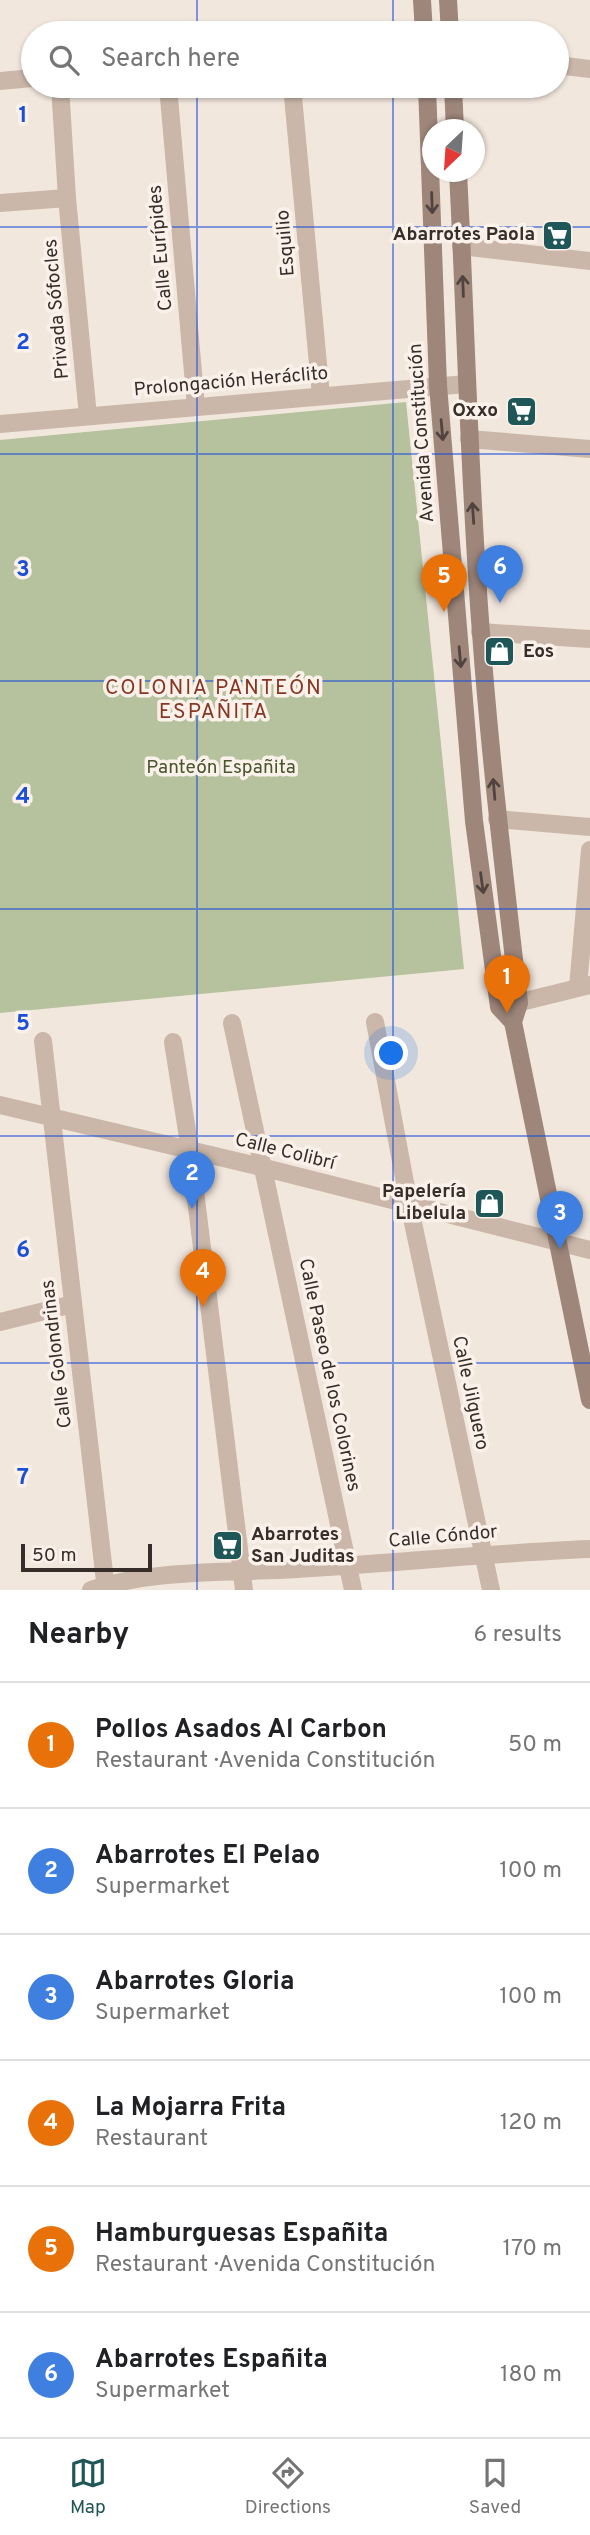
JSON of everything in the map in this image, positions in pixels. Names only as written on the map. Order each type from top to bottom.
[{"type":"main road","points":[[422,0],[423,21]]},
{"type":"main road","points":[[448,0],[449,21]]},
{"type":"main road","name":"Avenida Constitución","points":[[427,98],[438,385],[474,821],[499,1007]]},
{"type":"main road","points":[[454,98],[454,119]]},
{"type":"main road","points":[[458,182],[468,439],[480,632],[497,819],[519,1003],[513,1022],[590,1400]]},
{"type":"main road","points":[[499,1007],[513,1022]]},
{"type":"street","points":[[569,66],[590,69]]},
{"type":"street","points":[[0,81],[21,79]]},
{"type":"street","name":"Privada Sófocles","points":[[61,98],[67,198],[88,416]]},
{"type":"street","name":"Calle Eurípides","points":[[169,98],[196,407]]},
{"type":"street","name":"Esquilio","points":[[293,98],[321,396]]},
{"type":"street","points":[[0,203],[67,198]]},
{"type":"street","points":[[461,246],[590,261]]},
{"type":"street","name":"Prolongación Heráclito","points":[[0,424],[466,384]]},
{"type":"street","points":[[468,439],[590,449]]},
{"type":"street","points":[[480,632],[590,639]]},
{"type":"street","points":[[497,819],[590,827]]},
{"type":"street","points":[[499,1007],[584,986],[590,850]]},
{"type":"street","name":"Calle Jilguero","points":[[375,1022],[409,1204],[491,1590]]},
{"type":"street","name":"Calle Paseo de los Colorines","points":[[232,1023],[353,1590]]},
{"type":"street","name":"Calle Golondrinas","points":[[43,1041],[73,1304],[101,1588]]},
{"type":"street","points":[[173,1042],[190,1150],[243,1581]]},
{"type":"street","name":"Calle Colibrí","points":[[0,1105],[590,1250]]},
{"type":"street","points":[[0,1322],[73,1304]]},
{"type":"street","name":"Calle Cóndor","points":[[101,1588],[169,1576],[243,1581],[348,1566],[483,1554],[590,1549]]},
{"type":"green space","name":"Panteón Españita","points":[[406,402],[464,969],[0,1013],[0,440]]},
{"type":"place","name":"Abarrotes Paola","points":[[558,235]]},
{"type":"place","name":"Oxxo","points":[[521,411]]},
{"type":"place","name":"Abarrotes Españita","points":[[500,603]]},
{"type":"place","name":"Hamburguesas Españita","points":[[444,612]]},
{"type":"place","name":"Eos","points":[[500,652]]},
{"type":"place","name":"Pollos Asados Al Carbon","points":[[507,1013]]},
{"type":"place","name":"Papelería Libelula","points":[[489,1203]]},
{"type":"place","name":"Abarrotes El Pelao","points":[[192,1209]]},
{"type":"place","name":"Abarrotes Gloria","points":[[560,1249]]},
{"type":"place","name":"La Mojarra Frita","points":[[203,1307]]},
{"type":"place","name":"Abarrotes San Juditas","points":[[228,1546]]},
{"type":"district","name":"COLONIA PANTEÓN ESPAÑITA","points":[[214,700]]}]
